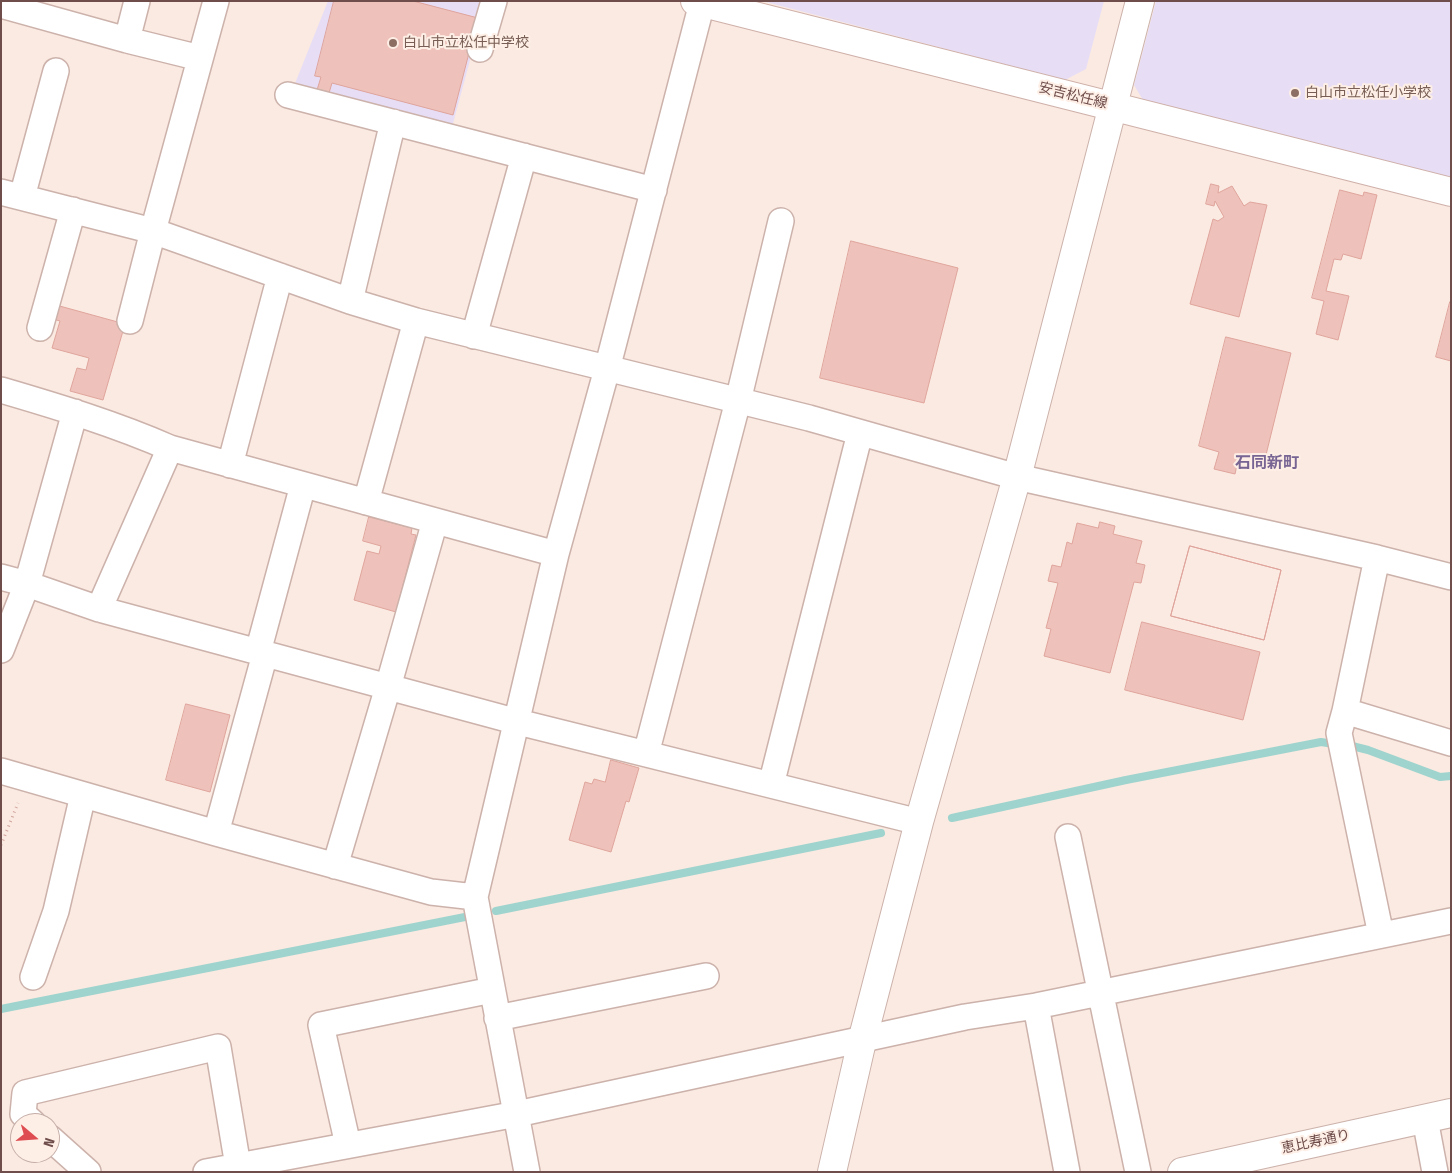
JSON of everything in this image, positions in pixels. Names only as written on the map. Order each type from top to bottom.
[{"type":"street","points":[[127,40],[137,1]]},
{"type":"street","points":[[130,321],[216,1]]},
{"type":"street","points":[[480,49],[494,1]]},
{"type":"street","points":[[832,1172],[862,1041],[919,822],[1017,477],[1140,1]]},
{"type":"street","points":[[527,1172],[475,897],[518,722],[556,554],[654,190],[699,2]]},
{"type":"street","name":"安吉松任線","points":[[699,2],[1451,192]]},
{"type":"street","points":[[1,5],[200,58]]},
{"type":"street","points":[[56,71],[12,195],[153,231],[350,301],[416,321],[607,370],[738,401],[1017,477],[1377,558],[1451,577]]},
{"type":"street","points":[[288,95],[654,190]]},
{"type":"street","points":[[350,301],[393,122]]},
{"type":"street","points":[[474,336],[524,156]]},
{"type":"street","points":[[40,328],[73,210]]},
{"type":"street","points":[[646,754],[738,401],[781,221]]},
{"type":"street","points":[[230,465],[280,276]]},
{"type":"street","points":[[366,502],[416,321]]},
{"type":"street","points":[[1,390],[130,430],[170,448],[556,554]]},
{"type":"street","points":[[1,650],[27,584],[75,412]]},
{"type":"street","points":[[771,785],[860,433]]},
{"type":"street","points":[[99,609],[170,448]]},
{"type":"street","points":[[216,834],[303,484]]},
{"type":"street","points":[[335,866],[435,521]]},
{"type":"street","points":[[1377,558],[1339,733],[1382,935]]},
{"type":"street","points":[[1,577],[99,609],[518,722],[919,822]]},
{"type":"street","points":[[1344,711],[1451,743]]},
{"type":"street","points":[[1,771],[216,834],[431,892],[475,897]]},
{"type":"street","points":[[33,977],[56,911],[83,795]]},
{"type":"street","points":[[1068,837],[1138,1172]]},
{"type":"street","points":[[206,1172],[238,1168],[516,1114],[862,1041],[965,1017],[1036,1006],[1451,921]]},
{"type":"street","points":[[497,1018],[706,976]]},
{"type":"street","points":[[348,1146],[321,1024],[492,990]]},
{"type":"street","points":[[1036,1006],[1067,1172]]},
{"type":"street","points":[[23,1113],[25,1093],[218,1047],[238,1168]]},
{"type":"street","points":[[1435,1172],[1438,1116]]},
{"type":"street","name":"恵比寿通り","points":[[1182,1172],[1438,1116]]},
{"type":"street","points":[[60,1147],[88,1172]]},
{"type":"path","points":[[1,845],[28,779]]},
{"type":"shaded area","name":"白山市立松任中学校","points":[[328,1],[486,1],[452,127],[294,86]]},
{"type":"shaded area","points":[[762,1],[1104,1],[1086,69],[1065,80]]},
{"type":"shaded area","name":"白山市立松任小学校","points":[[1156,1],[1451,1],[1451,177],[1143,100],[1134,85]]},
{"type":"building","name":"白山市立松任中学校","points":[[334,1],[413,1],[478,18],[453,115],[332,83],[329,93],[317,90],[321,77],[315,76]]},
{"type":"building","points":[[1211,184],[1219,186],[1218,193],[1232,186],[1244,206],[1250,202],[1267,205],[1239,317],[1190,304],[1213,219],[1218,221],[1224,217],[1215,201],[1214,206],[1206,204]]},
{"type":"building","points":[[1340,190],[1363,196],[1364,192],[1377,195],[1361,259],[1343,254],[1341,260],[1334,259],[1326,291],[1349,296],[1338,340],[1316,334],[1324,301],[1312,298]]},
{"type":"building","points":[[851,241],[958,268],[924,403],[820,378]]},
{"type":"building","points":[[1451,303],[1451,361],[1436,357]]},
{"type":"building","points":[[56,305],[125,324],[103,400],[70,391],[77,368],[86,370],[89,358],[52,348],[60,321],[53,319]]},
{"type":"building","points":[[1226,337],[1291,353],[1264,463],[1239,456],[1235,474],[1214,469],[1219,452],[1199,446]]},
{"type":"building","points":[[369,517],[412,528],[411,534],[416,535],[396,612],[354,600],[367,551],[379,554],[381,546],[363,541]]},
{"type":"building","points":[[1100,522],[1115,526],[1113,534],[1142,541],[1136,563],[1145,565],[1141,583],[1134,582],[1110,673],[1044,656],[1051,629],[1046,628],[1058,583],[1048,581],[1052,565],[1061,567],[1067,542],[1072,544],[1077,523],[1098,528]]},
{"type":"building","points":[[1190,546],[1281,570],[1264,640],[1171,616]]},
{"type":"building","points":[[1190,546],[1281,570],[1264,640],[1171,616]]},
{"type":"building","points":[[1142,622],[1260,652],[1243,720],[1125,690]]},
{"type":"building","points":[[186,704],[230,715],[210,792],[166,780]]},
{"type":"building","points":[[611,760],[639,768],[629,802],[626,801],[611,852],[569,840],[585,782],[592,784],[594,779],[605,782]]},
{"type":"waterway","points":[[952,818],[1126,780],[1321,742],[1334,744]]},
{"type":"waterway","points":[[1352,746],[1368,750],[1440,777],[1451,776]]},
{"type":"waterway","points":[[496,911],[881,833]]},
{"type":"waterway","points":[[1,1009],[470,916]]},
{"type":"place","name":"白山市立松任中学校","points":[[393,43]]},
{"type":"place","name":"白山市立松任小学校","points":[[1295,93]]},
{"type":"district","name":"石同新町","points":[[1267,464]]}]
